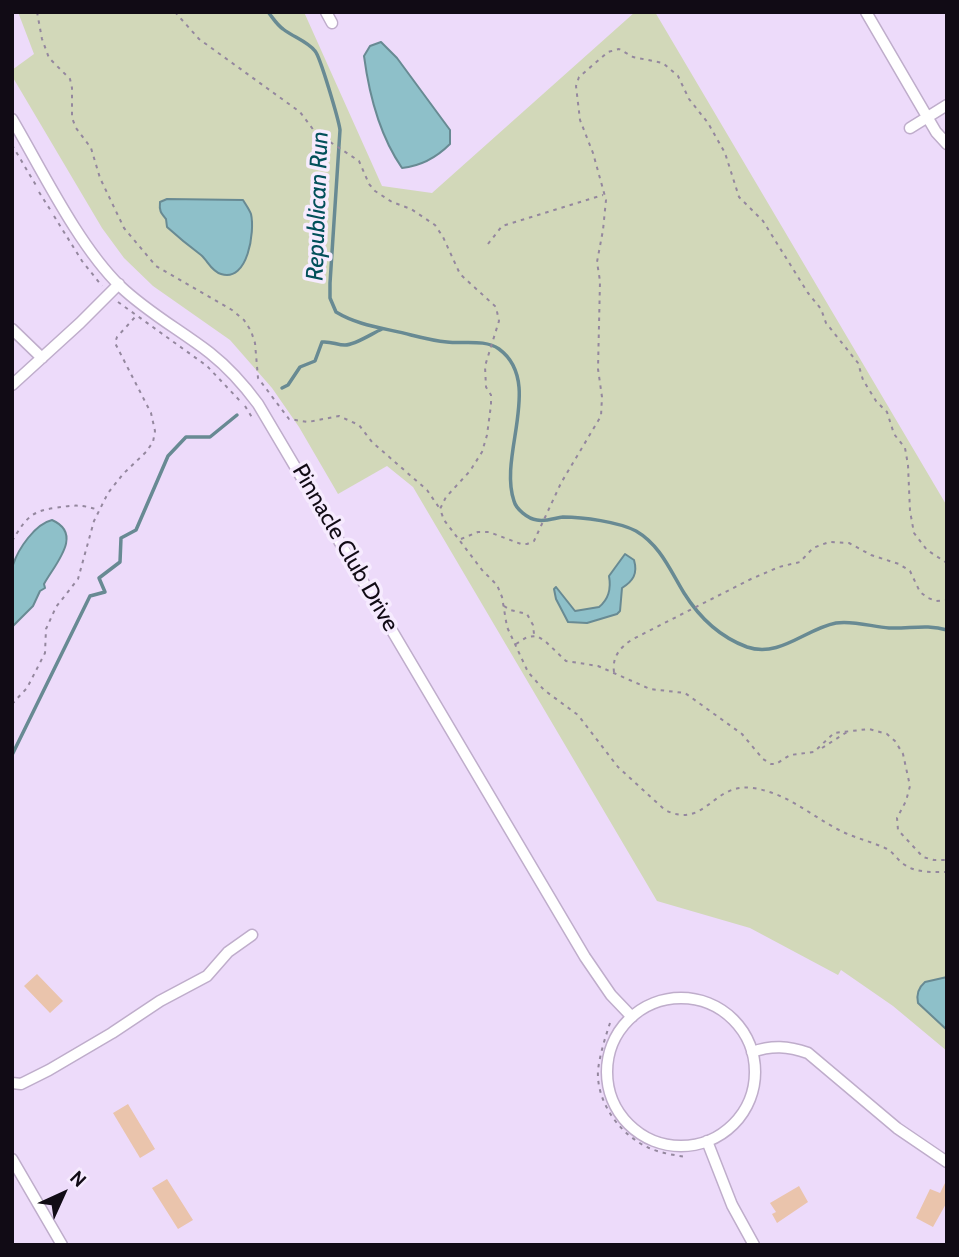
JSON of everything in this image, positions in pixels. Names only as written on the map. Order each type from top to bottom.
[{"type":"street","points":[[866,12],[927,116],[947,144]]},
{"type":"street","points":[[910,128],[947,105]]},
{"type":"street","name":"Pinnacle Club Drive","points":[[12,119],[79,233],[104,268],[119,285],[152,313],[213,355],[258,404],[585,957],[611,995],[632,1017]]},
{"type":"street","points":[[12,385],[119,285]]},
{"type":"street","points":[[12,328],[42,358]]},
{"type":"street","points":[[12,1083],[21,1084],[49,1070],[160,1001],[207,976],[228,952],[252,935]]},
{"type":"street","points":[[663,1000],[698,1000],[722,1010],[741,1029],[752,1052],[755,1078],[747,1106],[731,1126],[707,1141],[683,1145],[659,1142],[634,1128],[615,1105],[608,1078],[609,1055],[618,1032],[641,1009],[663,1000]]},
{"type":"street","points":[[752,1052],[779,1046],[793,1047],[808,1053],[897,1128],[947,1163]]},
{"type":"street","points":[[707,1141],[732,1205],[754,1245]]},
{"type":"street","points":[[12,1159],[62,1245]]},
{"type":"path","points":[[37,12],[49,58],[70,79],[72,118],[76,128],[91,148],[100,178],[124,228],[144,254],[156,267],[232,310],[244,320],[255,343],[258,378],[289,419],[308,422],[339,416],[359,425],[372,442],[427,491],[440,509],[444,520],[482,570],[497,585],[514,645],[534,680],[578,715],[618,767],[674,815],[690,816],[727,791],[742,788],[765,791],[790,800],[839,830],[886,848],[908,867],[947,872]]},
{"type":"path","points":[[175,12],[199,40],[300,112],[321,136],[359,161],[375,191],[435,225],[460,274],[496,307],[499,321],[486,362],[486,387],[491,395],[491,405],[484,443],[470,471],[446,497],[440,509]]},
{"type":"path","points":[[461,539],[483,531],[527,544],[534,541],[560,485],[601,415],[598,369],[600,281],[597,261],[606,210],[593,153],[580,120],[576,80],[608,52],[619,49],[633,57],[663,63],[678,76],[689,99],[708,123],[725,153],[739,197],[763,221],[821,309],[826,323],[858,363],[863,380],[876,401],[887,412],[894,434],[905,448],[914,533],[927,550],[947,562]]},
{"type":"path","points":[[488,244],[502,226],[604,194]]},
{"type":"path","points":[[12,704],[27,688],[45,653],[46,629],[56,607],[78,579],[94,522],[108,493],[153,442],[155,431],[151,413],[115,343],[135,316]]},
{"type":"path","points":[[12,541],[33,513],[45,508],[76,503],[100,510]]},
{"type":"path","points":[[615,673],[615,656],[633,639],[751,579],[779,567],[800,562],[818,545],[849,543],[871,555],[899,564],[910,571],[920,592],[928,598],[936,601],[947,600]]},
{"type":"path","points":[[503,605],[510,610],[527,614],[533,625],[534,636]]},
{"type":"path","points":[[514,645],[534,636],[545,641],[566,661],[598,666],[649,689],[681,692],[690,696],[741,734],[763,759],[771,764],[776,764],[790,755],[814,752],[848,731]]},
{"type":"path","points":[[820,748],[834,733],[848,731],[874,729],[887,734],[895,741],[903,754],[910,786],[896,825],[904,838],[923,857],[947,860]]},
{"type":"path","points":[[610,1023],[598,1072],[602,1095],[611,1114],[623,1131],[637,1142],[651,1149],[685,1157]]},
{"type":"shaded area","points":[[18,12],[304,12],[382,186],[432,193],[635,12],[655,12],[947,506],[947,1051],[893,1006],[841,970],[838,975],[750,928],[657,901],[413,487],[387,466],[338,494],[299,427],[272,388],[230,340],[153,286],[124,258],[102,228],[12,76],[12,70],[34,54]]},
{"type":"shaded area","points":[[381,42],[397,58],[450,130],[450,144],[434,157],[416,165],[402,168],[387,142],[372,100],[364,56],[370,46]]},
{"type":"shaded area","points":[[167,199],[243,200],[251,214],[252,232],[248,254],[238,271],[230,275],[218,273],[167,227],[160,202]]},
{"type":"shaded area","points":[[52,520],[66,533],[64,550],[33,606],[12,627],[10,587],[13,565],[28,538],[39,526]]},
{"type":"shaded area","points":[[625,554],[634,560],[635,573],[632,580],[622,588],[620,611],[587,623],[568,622],[554,589],[556,587],[575,611],[599,607],[608,593],[609,576]]},
{"type":"shaded area","points":[[947,977],[947,1030],[918,1003],[917,997],[925,982]]},
{"type":"building","points":[[37,974],[63,1001],[50,1013],[24,986]]},
{"type":"building","points":[[128,1104],[155,1149],[140,1158],[113,1113]]},
{"type":"building","points":[[167,1179],[193,1220],[178,1229],[152,1188]]},
{"type":"building","points":[[947,1179],[947,1202],[933,1227],[916,1218],[930,1189],[940,1193]]},
{"type":"building","points":[[799,1186],[808,1202],[777,1223],[772,1214],[776,1212],[770,1203]]},
{"type":"waterway","name":"Republican Run","points":[[268,12],[287,32],[315,51],[339,124],[330,283],[330,298],[336,312],[363,324],[424,338],[481,343],[499,349],[512,363],[518,380],[519,399],[511,483],[515,504],[523,513],[540,520],[563,517],[601,521],[636,531],[652,543],[703,618],[728,638],[747,647],[770,649],[825,626],[843,622],[889,628],[925,627],[947,630]]},
{"type":"waterway","points":[[282,388],[288,385],[300,367],[315,361],[322,342],[349,345],[382,329]]},
{"type":"waterway","points":[[12,755],[90,596],[105,592],[99,578],[120,562],[121,538],[136,530],[168,456],[186,437],[210,437],[237,415]]}]
